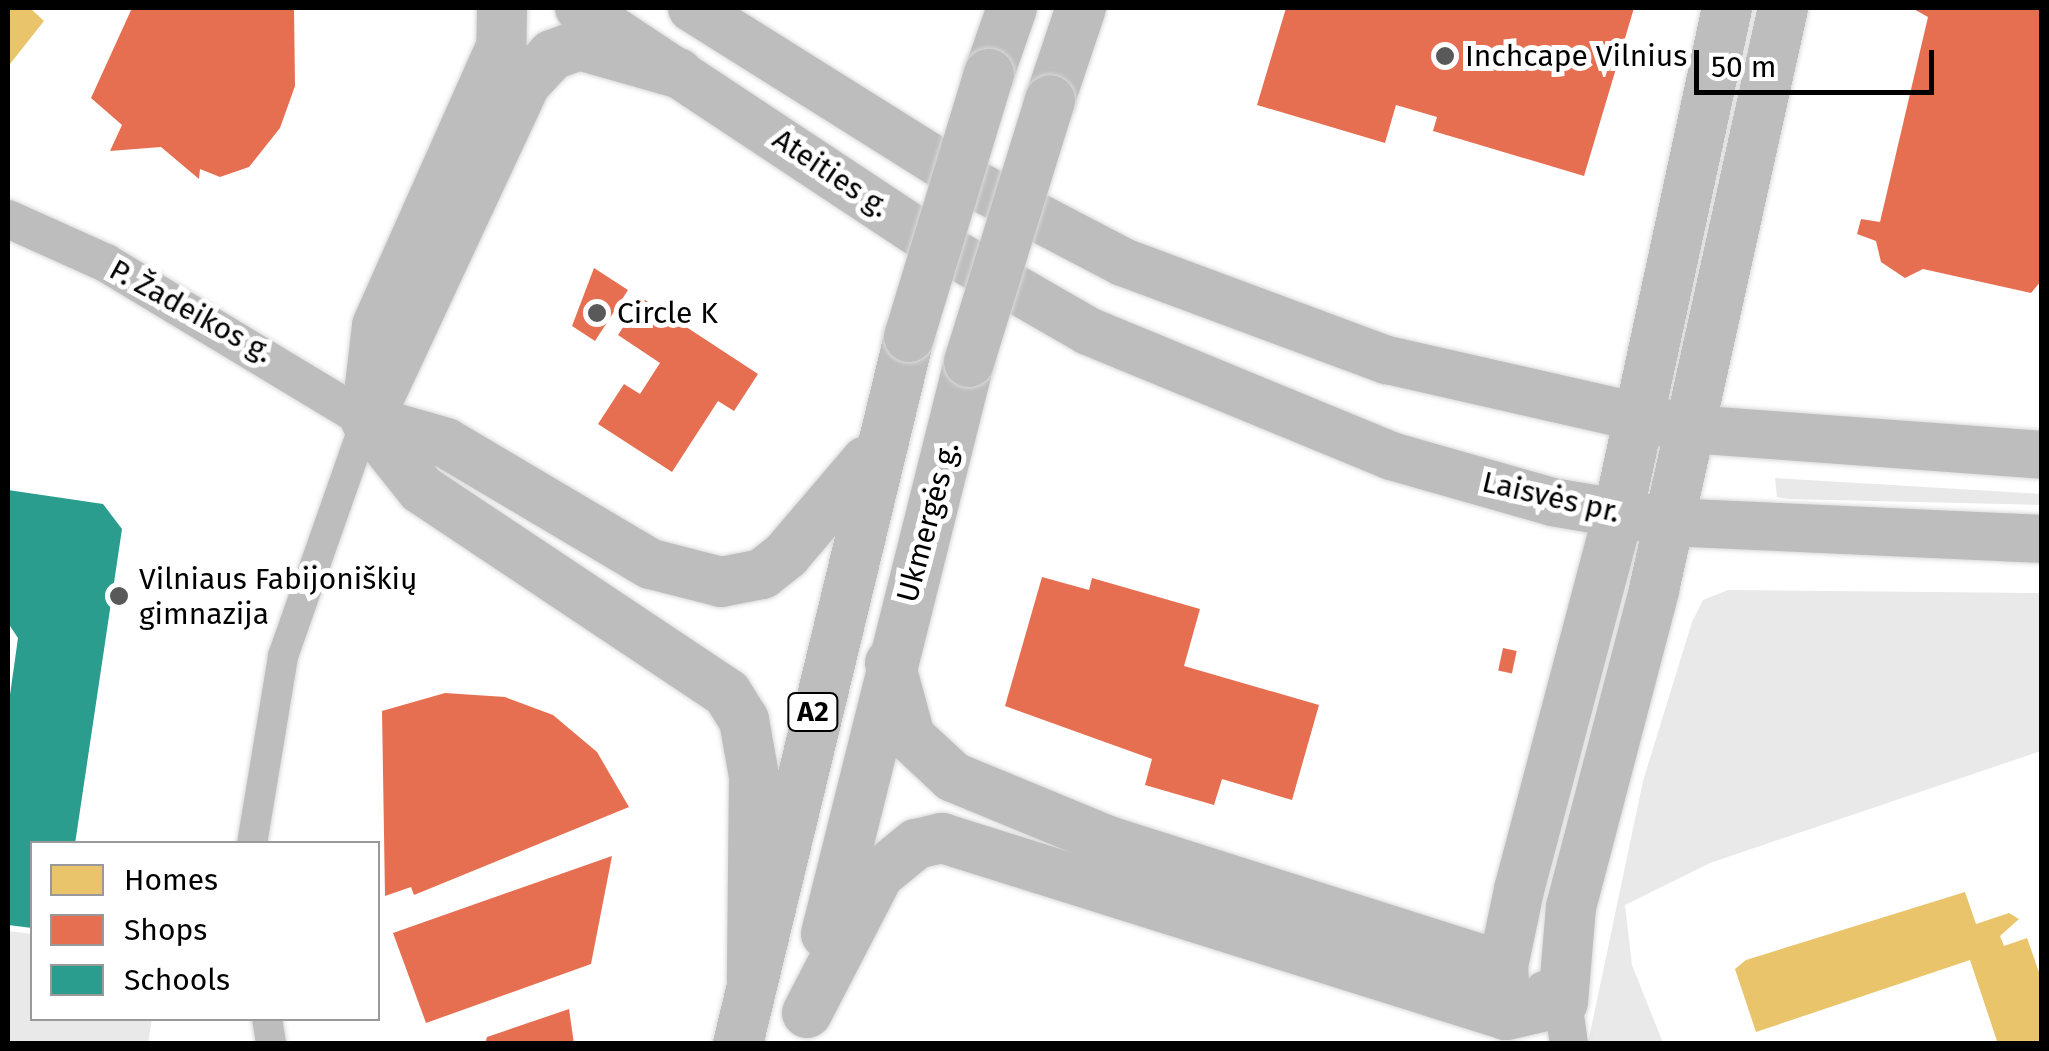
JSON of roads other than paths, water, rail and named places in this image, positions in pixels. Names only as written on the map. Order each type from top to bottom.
[{"type":"highway","points":[[502,8],[501,47],[377,326],[366,420],[421,489],[727,693],[744,720],[754,776],[752,980]]},
{"type":"highway","name":"A2","points":[[738,1044],[878,445],[1012,8]]},
{"type":"highway","name":"Ukmergės g.","points":[[804,1028],[890,663],[969,362],[1081,8]]},
{"type":"highway","points":[[1510,1008],[1728,8]]},
{"type":"highway","points":[[804,1028],[879,874],[916,844],[942,838],[1566,1023],[1571,906],[1670,522],[1782,8]]},
{"type":"highway","points":[[366,420],[426,313],[525,84],[552,56],[579,45],[678,73]]},
{"type":"highway","points":[[366,420],[446,443],[651,564],[721,582],[762,574],[786,555],[878,445]]},
{"type":"highway","points":[[890,663],[910,738],[953,777],[1510,1008]]},
{"type":"main road","name":"Ateities g.","points":[[579,8],[1088,331]]},
{"type":"main road","points":[[692,8],[966,180],[1123,262],[1387,360],[1690,429],[2042,455]]},
{"type":"main road","name":"Laisvės pr.","points":[[1088,331],[1391,456],[1618,514],[1670,522],[2042,539]]},
{"type":"street","name":"P. Žadeikos g.","points":[[8,219],[106,263],[366,420]]},
{"type":"street","points":[[252,841],[278,674],[366,420]]},
{"type":"place","name":"Inchcape Vilnius","points":[[1445,56]]},
{"type":"place","name":"Circle K","points":[[597,313]]},
{"type":"place","name":"Vilniaus Fabijoniškių gimnazija","points":[[119,596]]}]
